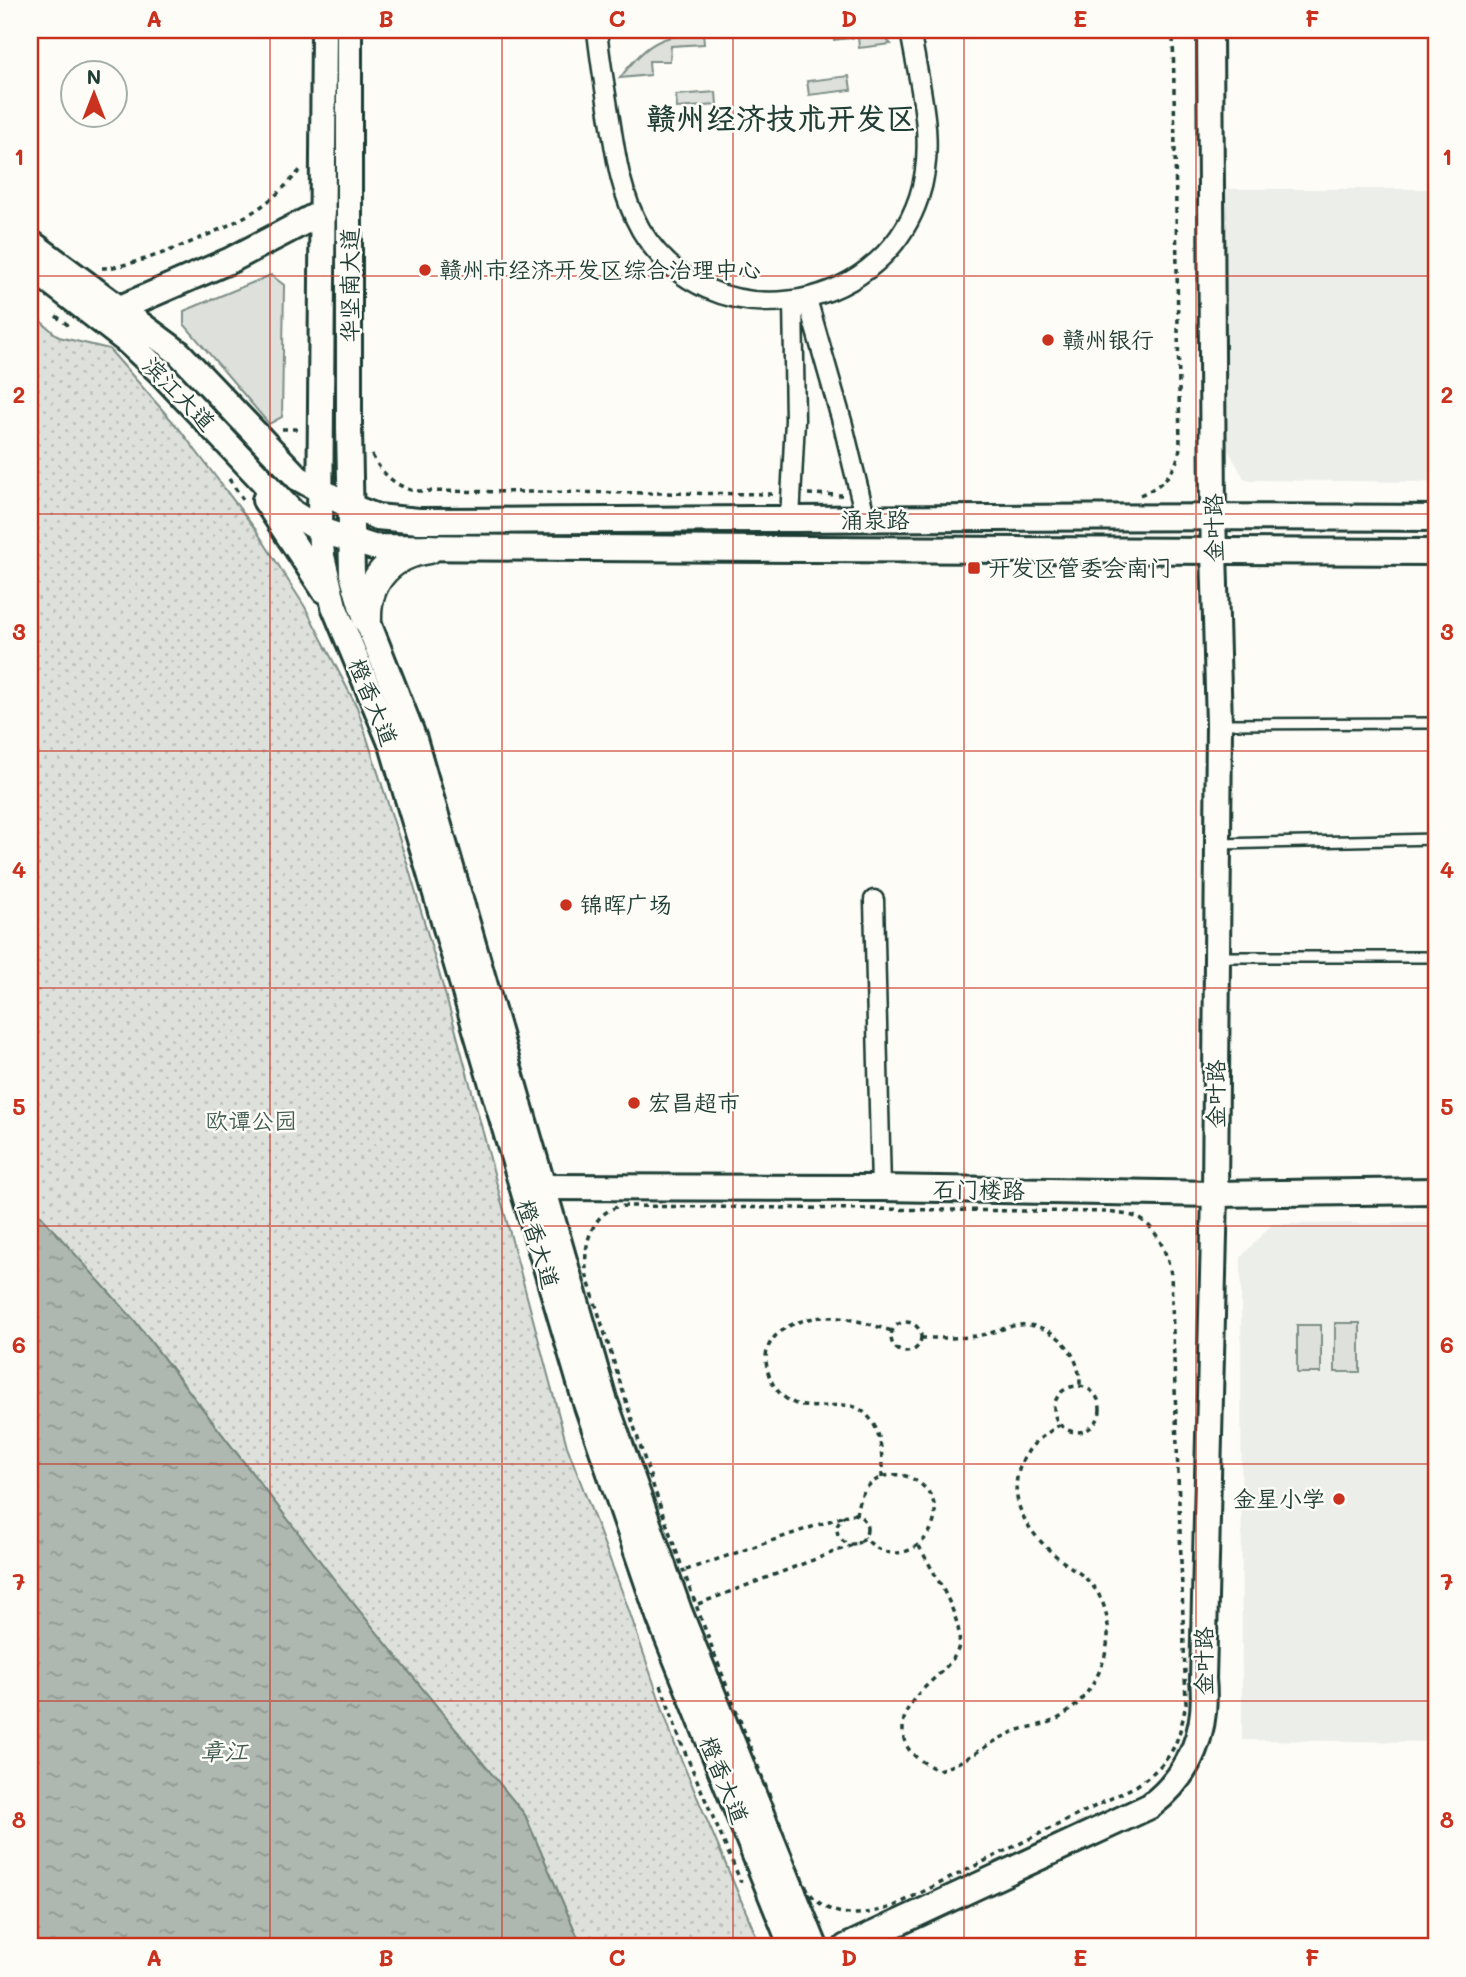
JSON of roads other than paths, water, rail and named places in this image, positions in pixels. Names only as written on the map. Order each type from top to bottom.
[{"type":"main road","name":"华坚南大道","points":[[320,530],[324,30]]},
{"type":"main road","name":"华坚南大道","points":[[349,30],[350,540]]},
{"type":"main road","name":"金叶路","points":[[846,1947],[1150,1806],[1174,1783],[1192,1756],[1202,1726],[1215,1194],[1219,724],[1213,516],[1210,30]]},
{"type":"main road","points":[[118,309],[231,260],[323,212]]},
{"type":"main road","name":"滨江大道","points":[[30,242],[179,353],[277,459],[298,478],[320,490]]},
{"type":"main road","name":"滨江大道","points":[[30,267],[128,342],[159,371],[293,513],[320,530]]},
{"type":"main road","points":[[210,427],[279,519],[334,606]]},
{"type":"main road","name":"涌泉路","points":[[320,490],[377,517],[402,521],[1213,516],[1436,518]]},
{"type":"main road","name":"涌泉路","points":[[320,530],[373,547],[429,549],[1436,552]]},
{"type":"main road","name":"橙香大道","points":[[320,530],[334,606],[393,748],[532,1187],[604,1399],[676,1573],[815,1947]]},
{"type":"main road","name":"橙香大道","points":[[350,540],[352,574],[414,739],[586,1403],[660,1619],[792,1947]]},
{"type":"main road","points":[[367,619],[368,597],[378,576],[386,567],[406,554],[429,549]]},
{"type":"main road","name":"石门楼路","points":[[532,1187],[881,1188],[1215,1194],[1436,1191]]},
{"type":"street","points":[[597,30],[618,172],[626,199],[643,232],[674,267],[698,283],[715,291],[753,301],[800,300],[835,290],[869,270],[894,244],[912,214],[919,197],[927,146],[910,30]]},
{"type":"street","points":[[800,300],[843,425],[866,520]]},
{"type":"street","points":[[790,520],[800,300]]},
{"type":"street","points":[[874,900],[881,1188]]},
{"type":"lane","points":[[1219,724],[1436,723]]},
{"type":"lane","points":[[1217,844],[1436,839]]},
{"type":"lane","points":[[1216,957],[1436,957]]},
{"type":"water","name":"章江","points":[[30,1204],[134,1320],[340,1587],[525,1815],[582,1947],[30,1947]]},
{"type":"place","name":"赣州市经济开发区综合治理中心","points":[[425,270]]},
{"type":"place","name":"赣州银行","points":[[1048,340]]},
{"type":"place","name":"开发区管委会南门","points":[[974,568]]},
{"type":"place","name":"锦晖广场","points":[[566,905]]},
{"type":"place","name":"宏昌超市","points":[[634,1103]]},
{"type":"place","name":"金星小学","points":[[1339,1499]]},
{"type":"district","name":"赣州经济技术开发区","points":[[781,119]]},
{"type":"park label","name":"欧谭公园","points":[[251,1121]]}]
